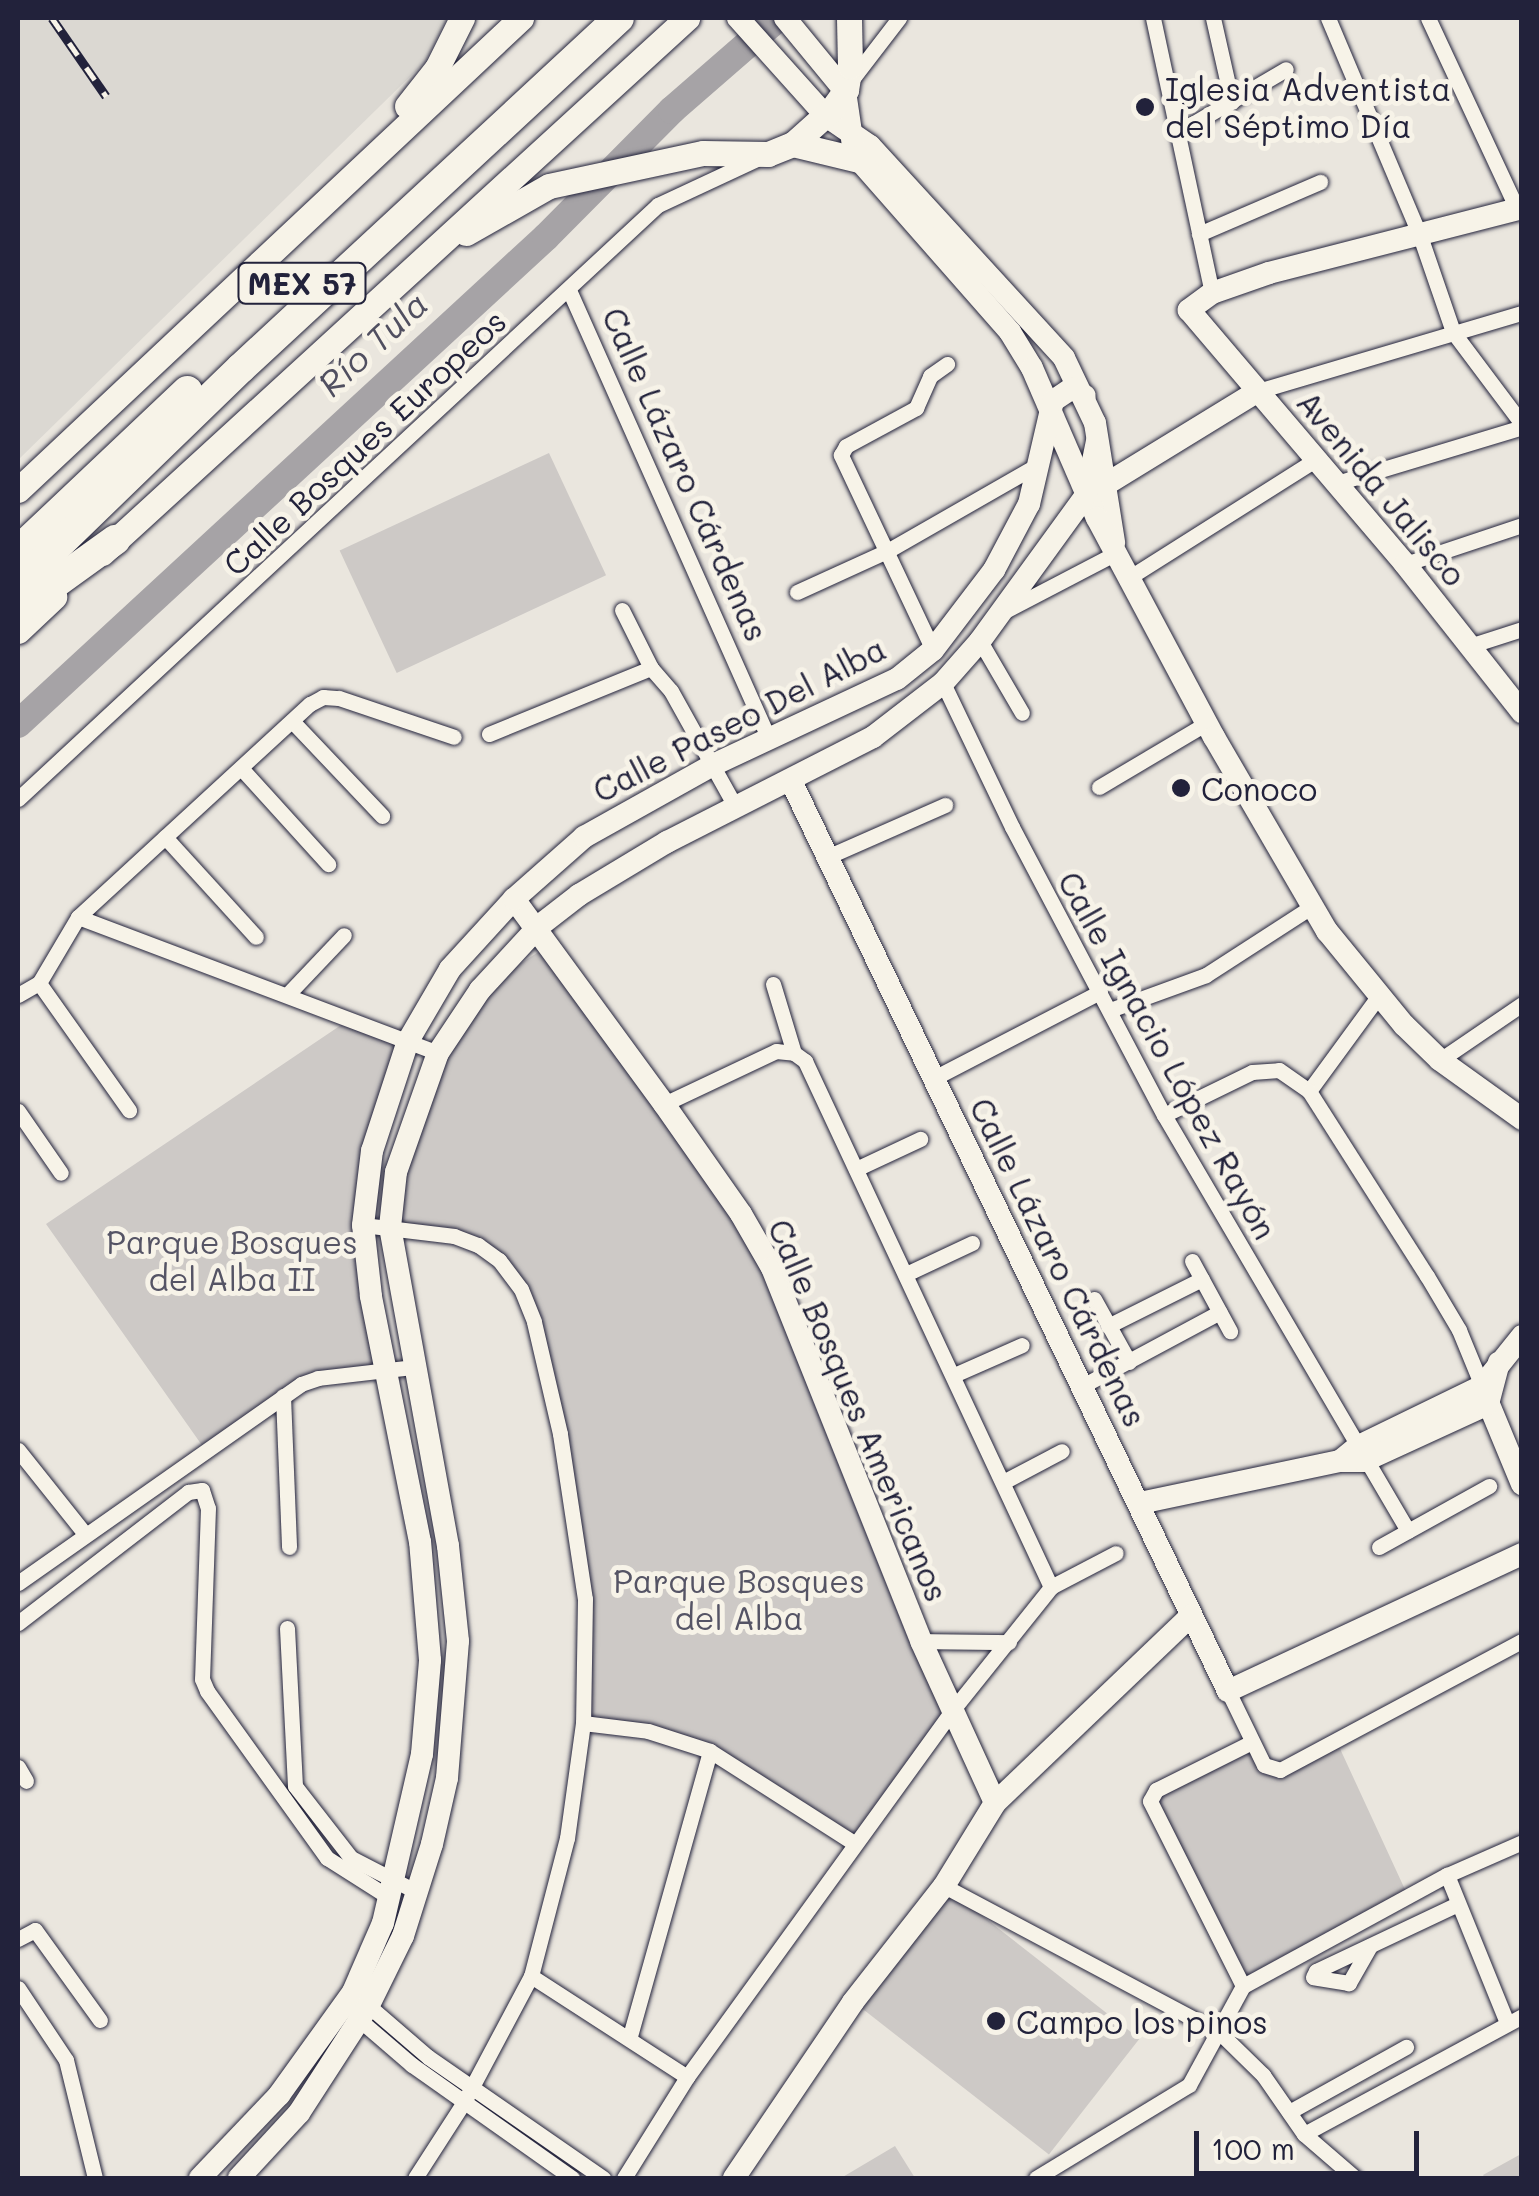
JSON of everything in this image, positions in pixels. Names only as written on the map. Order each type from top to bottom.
[{"type":"highway","name":"MEX 57","points":[[18,551],[588,18]]},
{"type":"highway","name":"MEX 57","points":[[18,584],[255,355],[618,18]]},
{"type":"highway","points":[[18,610],[115,540]]},
{"type":"main road","points":[[324,201],[350,166],[424,86],[462,18]]},
{"type":"main road","points":[[18,490],[521,18]]},
{"type":"main road","points":[[18,631],[687,18]]},
{"type":"main road","points":[[409,270],[527,196],[561,184],[703,153],[768,154],[793,144],[826,116],[845,91],[850,78],[849,18]]},
{"type":"main road","points":[[793,144],[859,160]]},
{"type":"street","points":[[738,18],[826,116],[870,146],[1039,326],[1064,358],[1085,396],[1098,441],[1096,490]]},
{"type":"street","points":[[785,18],[845,91],[859,160],[1010,332],[1096,490],[1130,577],[1207,723],[1312,906],[1377,998],[1440,1060],[1522,1118]]},
{"type":"street","points":[[845,91],[899,18]]},
{"type":"street","points":[[1152,18],[1212,293],[1269,272],[1519,208],[1432,19]]},
{"type":"street","points":[[1213,18],[1232,102]]},
{"type":"street","points":[[1328,18],[1419,234],[1452,332],[1522,426],[1336,483]]},
{"type":"street","points":[[1176,133],[1286,69]]},
{"type":"street","name":"Calle Bosques Europeos","points":[[18,800],[666,200],[768,154]]},
{"type":"street","points":[[1199,234],[1320,182]]},
{"type":"street","name":"Calle Lázaro Cárdenas","points":[[569,290],[769,739]]},
{"type":"street","name":"Avenida Jalisco","points":[[1212,293],[1189,310],[1405,564],[1522,712]]},
{"type":"street","points":[[1096,490],[1258,391],[1522,313]]},
{"type":"street","points":[[933,650],[841,455],[846,446],[916,408],[930,376],[947,364]]},
{"type":"street","points":[[1050,411],[1065,390],[1072,388],[1085,396]]},
{"type":"street","name":"Calle Paseo Del Alba","points":[[200,2178],[356,2006],[392,1890],[422,1754],[430,1660],[420,1542],[386,1371],[363,1225],[372,1151],[408,1041],[450,969],[514,898],[584,837],[712,765],[897,679],[933,650],[963,615],[1029,504],[1050,411]]},
{"type":"street","points":[[1130,577],[1317,460]]},
{"type":"street","points":[[797,592],[889,550],[1041,463]]},
{"type":"street","name":"Calle Paseo Del Alba","points":[[239,2178],[299,2113],[356,2006],[403,1936],[446,1778],[458,1641],[448,1546],[390,1226],[396,1172],[438,1054],[480,990],[538,926],[619,869],[874,737],[943,683],[980,642],[1096,490]]},
{"type":"street","points":[[1405,564],[1522,525]]},
{"type":"street","points":[[999,614],[1116,549]]},
{"type":"street","points":[[622,610],[651,668],[671,691],[736,808]]},
{"type":"street","points":[[1469,646],[1522,629]]},
{"type":"street","points":[[980,642],[1022,712]]},
{"type":"street","points":[[488,734],[651,668]]},
{"type":"street","name":"Calle Ignacio López Rayón","points":[[943,683],[1012,826],[1164,1115],[1354,1456],[1408,1531]]},
{"type":"street","points":[[18,995],[39,983],[78,917],[310,704],[339,698],[454,737]]},
{"type":"street","points":[[857,699],[871,709],[877,721],[874,737]]},
{"type":"street","points":[[292,720],[382,816]]},
{"type":"street","points":[[1099,787],[1207,723]]},
{"type":"street","points":[[240,768],[328,864]]},
{"type":"street","name":"Calle Lázaro Cárdenas","points":[[791,780],[1252,1742],[1270,1770],[1280,1770],[1522,1641]]},
{"type":"street","points":[[829,856],[945,805]]},
{"type":"street","points":[[165,837],[256,938]]},
{"type":"street","name":"Calle Bosques Americanos","points":[[514,898],[538,926],[741,1214],[772,1268],[951,1712],[996,1803]]},
{"type":"street","points":[[1110,1010],[1206,975],[1312,906]]},
{"type":"street","points":[[78,917],[438,1054]]},
{"type":"street","points":[[288,994],[344,935]]},
{"type":"street","points":[[39,983],[129,1110]]},
{"type":"street","points":[[772,984],[794,1053],[813,1072],[1052,1588]]},
{"type":"street","points":[[934,1078],[1100,992]]},
{"type":"street","points":[[1310,1091],[1377,998]]},
{"type":"street","points":[[1440,1060],[1522,1004]]},
{"type":"street","points":[[664,1104],[776,1052],[794,1053]]},
{"type":"street","points":[[1164,1115],[1252,1072],[1280,1070],[1310,1091],[1459,1330],[1522,1484]]},
{"type":"street","points":[[18,1112],[62,1173]]},
{"type":"street","points":[[856,1169],[920,1139]]},
{"type":"street","points":[[363,1225],[454,1236],[478,1245],[499,1260],[527,1305],[560,1434],[586,1599],[583,1723],[567,1838],[530,1976],[464,2102],[416,2178]]},
{"type":"street","points":[[906,1274],[972,1243]]},
{"type":"street","points":[[1192,1261],[1230,1331]]},
{"type":"street","points":[[1108,1326],[1202,1279]]},
{"type":"street","points":[[1094,1298],[1128,1362]]},
{"type":"street","points":[[1084,1385],[1220,1312]]},
{"type":"street","points":[[1140,1503],[1354,1456],[1485,1395],[1499,1362],[1522,1336]]},
{"type":"street","points":[[954,1375],[1022,1345]]},
{"type":"street","points":[[18,1584],[85,1534],[318,1378],[413,1368]]},
{"type":"street","points":[[283,1404],[289,1548]]},
{"type":"street","points":[[18,1450],[23,1469],[85,1534]]},
{"type":"street","points":[[1005,1482],[1062,1451]]},
{"type":"street","points":[[1379,1548],[1489,1486]]},
{"type":"street","points":[[18,1623],[188,1492],[202,1490],[208,1508],[202,1679],[207,1692],[327,1858],[392,1890],[417,1892]]},
{"type":"street","points":[[624,2178],[687,2076],[951,1712],[1052,1588],[1116,1553]]},
{"type":"street","points":[[1228,1691],[1522,1554]]},
{"type":"street","points":[[734,2178],[853,2002],[944,1886],[996,1803],[1192,1616]]},
{"type":"street","points":[[286,1628],[295,1786],[351,1858],[392,1890]]},
{"type":"street","points":[[921,1640],[1009,1642]]},
{"type":"street","points":[[583,1723],[648,1731],[710,1750],[854,1842]]},
{"type":"street","points":[[1242,1986],[1150,1796],[1252,1742]]},
{"type":"street","points":[[630,2036],[710,1750]]},
{"type":"street","points":[[1036,2178],[1188,2085],[1242,1986],[1447,1876],[1522,1842]]},
{"type":"street","points":[[1304,2134],[1514,2020],[1447,1876]]},
{"type":"street","points":[[944,1886],[1219,2032],[1264,2074],[1304,2134],[1355,2178]]},
{"type":"street","points":[[1370,1946],[1458,1904]]},
{"type":"street","points":[[18,1939],[35,1930],[100,2020]]},
{"type":"street","points":[[530,1976],[630,2036],[687,2076]]},
{"type":"street","points":[[19,1991],[66,2060],[95,2178]]},
{"type":"street","points":[[356,2006],[603,2178]]},
{"type":"street","points":[[356,2006],[464,2102],[572,2178]]},
{"type":"street","points":[[1289,2112],[1406,2047]]},
{"type":"shaded area","points":[[18,18],[447,18],[425,62],[18,460]]},
{"type":"green space","points":[[549,453],[606,575],[397,673],[340,551]]},
{"type":"green space","name":"Parque Bosques del Alba","points":[[546,947],[741,1214],[951,1712],[854,1843],[710,1751],[583,1723],[585,1599],[560,1434],[521,1289],[478,1245],[390,1227],[438,1053],[480,990]]},
{"type":"green space","name":"Parque Bosques del Alba II","points":[[350,1019],[408,1041],[363,1225],[385,1371],[318,1378],[206,1451],[46,1224]]},
{"type":"green space","points":[[1336,1740],[1408,1896],[1243,1986],[1150,1796],[1252,1742],[1271,1770]]},
{"type":"green space","name":"Campo los pinos","points":[[944,1886],[1139,2039],[1049,2155],[853,2002]]},
{"type":"green space","points":[[895,2146],[915,2178],[841,2178]]},
{"type":"green space","points":[[1521,2154],[1521,2178],[1483,2175]]},
{"type":"waterway","name":"Río Tula","points":[[18,724],[546,237],[672,110],[778,18]]},
{"type":"railway","points":[[52,18],[106,96]]},
{"type":"place","name":"Iglesia Adventista del Séptimo Día","points":[[1145,107]]},
{"type":"place","name":"Conoco","points":[[1181,788]]},
{"type":"place","name":"Campo los pinos","points":[[996,2021]]}]
